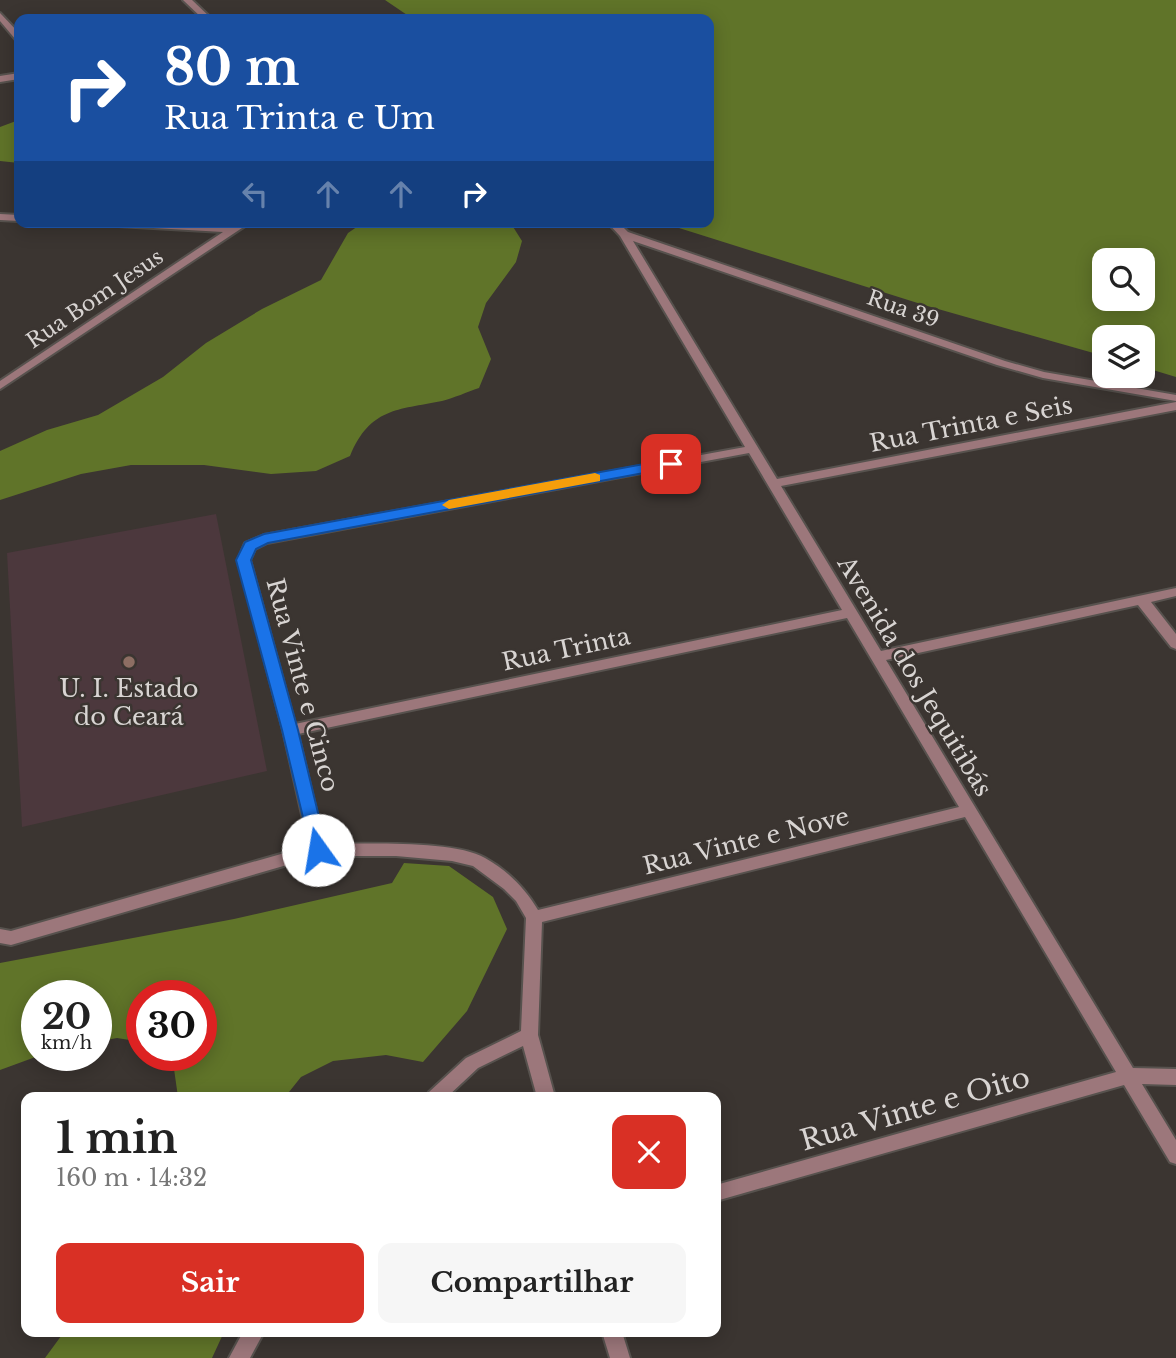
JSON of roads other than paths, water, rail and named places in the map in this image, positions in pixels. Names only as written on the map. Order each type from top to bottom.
[{"type":"street","points":[[187,0],[202,14]]},
{"type":"street","points":[[0,16],[14,32]]},
{"type":"street","points":[[201,228],[234,230]]},
{"type":"street","name":"Rua Bom Jesus","points":[[0,386],[237,228]]},
{"type":"street","name":"Avenida dos Jequitibás","points":[[618,228],[1176,1156]]},
{"type":"street","name":"Rua 39","points":[[624,234],[1001,363],[1042,375],[1176,398]]},
{"type":"street","name":"Rua Trinta e Seis","points":[[773,484],[1176,406]]},
{"type":"street","name":"Rua Vinte e Cinco","points":[[318,850],[290,730],[244,560],[250,546],[264,539],[752,449]]},
{"type":"street","points":[[877,657],[1176,593]]},
{"type":"street","points":[[1142,600],[1176,644]]},
{"type":"street","name":"Rua Trinta","points":[[290,730],[851,613]]},
{"type":"street","name":"Rua Vinte e Nove","points":[[534,917],[969,810]]},
{"type":"street","points":[[0,936],[11,938],[318,850],[396,850],[452,855],[478,861],[510,885],[522,897],[534,917],[529,1035],[545,1092]]},
{"type":"street","points":[[440,1092],[472,1063],[529,1035]]},
{"type":"street","name":"Rua Vinte e Oito","points":[[721,1192],[1128,1076],[1176,1077]]},
{"type":"street","points":[[239,1358],[251,1337]]},
{"type":"street","points":[[614,1337],[620,1358]]},
{"type":"place","name":"U. I. Estado do Ceará","points":[[129,662]]}]
